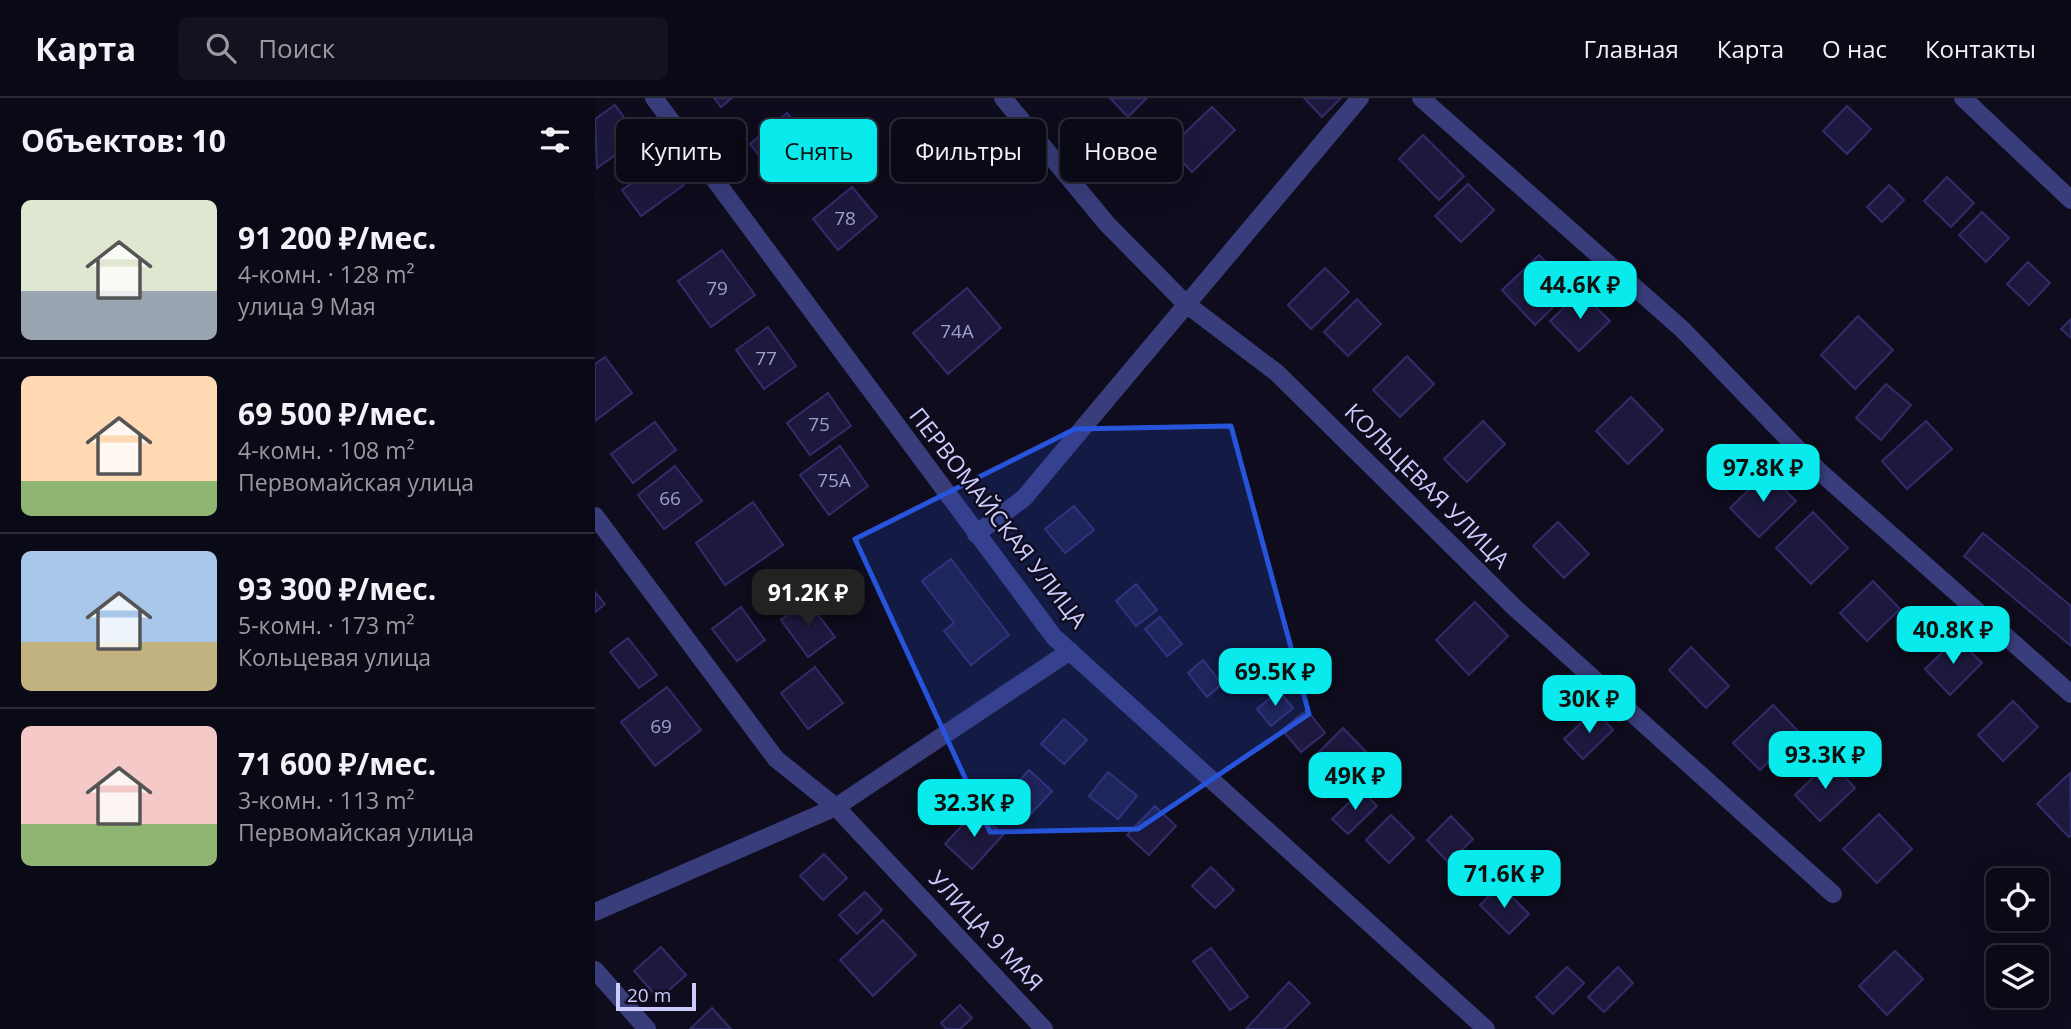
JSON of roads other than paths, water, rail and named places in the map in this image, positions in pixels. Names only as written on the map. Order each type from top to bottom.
[{"type":"street","name":"ПЕРВОМАЙСКАЯ УЛИЦА","points":[[654,98],[1054,637],[1486,1029]]},
{"type":"street","name":"КОЛЬЦЕВАЯ УЛИЦА","points":[[1003,98],[1107,224],[1185,303],[1277,373],[1514,607],[1833,894]]},
{"type":"street","points":[[976,534],[1024,498],[1185,303],[1360,98]]},
{"type":"street","points":[[1421,98],[1683,330],[1819,471],[2071,694]]},
{"type":"street","points":[[1963,98],[2071,200]]},
{"type":"street","name":"УЛИЦА 9 МАЯ","points":[[595,516],[776,758],[836,807],[1044,1029]]},
{"type":"street","points":[[595,912],[836,807],[1070,651]]},
{"type":"street","points":[[595,970],[647,1029]]}]
